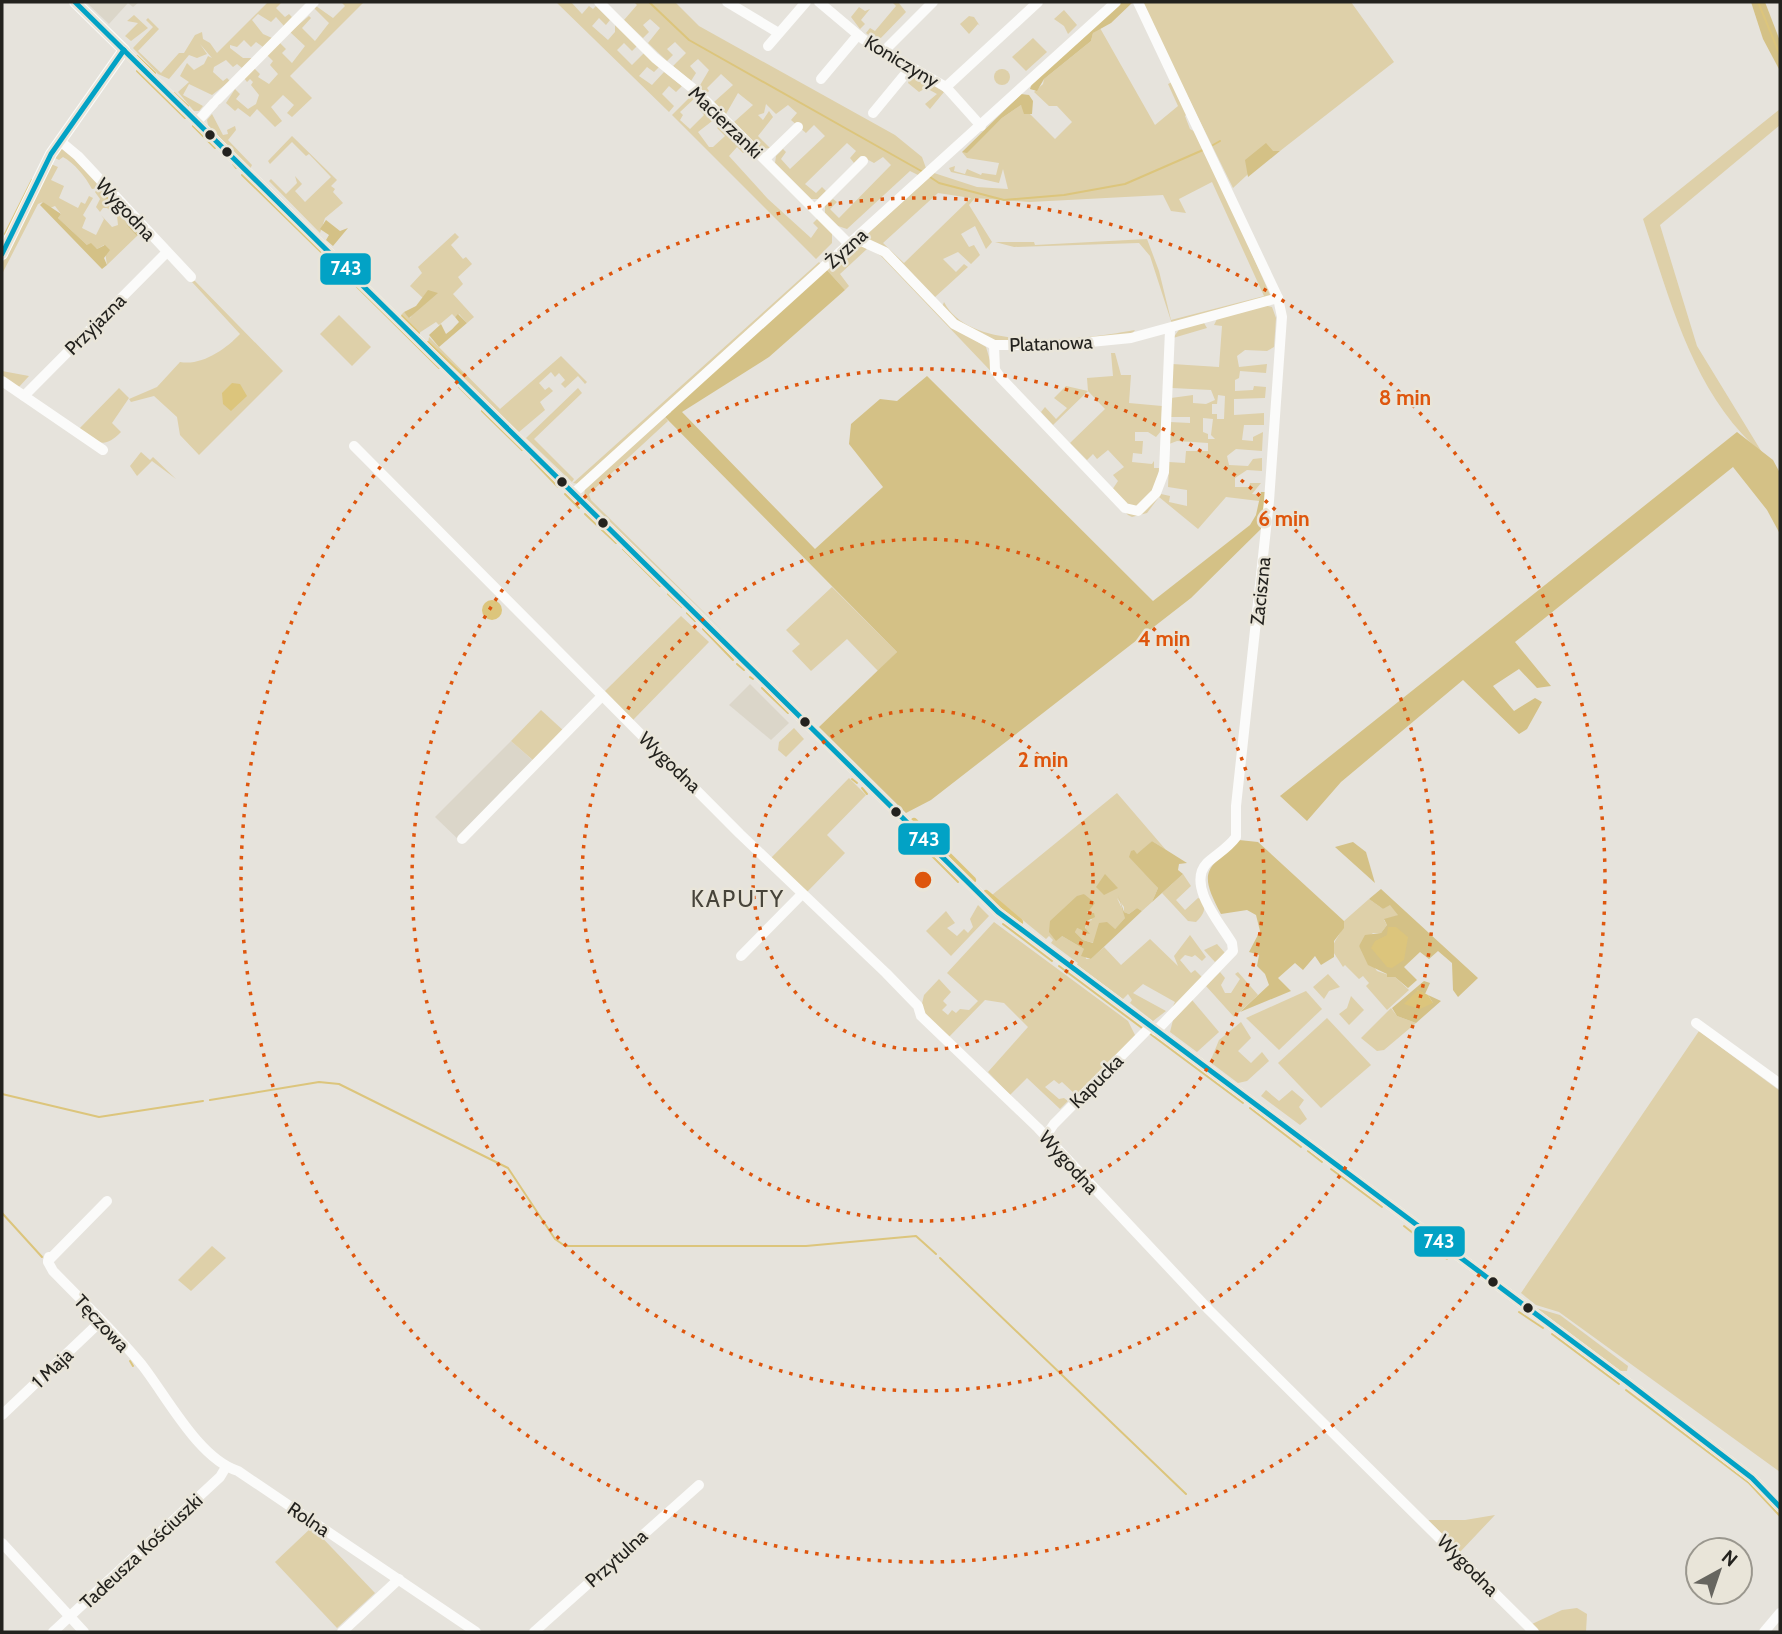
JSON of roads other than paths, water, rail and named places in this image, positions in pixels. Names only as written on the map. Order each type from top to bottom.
[{"type":"main road","points":[[2,254],[60,141],[124,50],[75,2]]},
{"type":"street","name":"Macierzanki","points":[[599,2],[815,209],[854,242]]},
{"type":"street","points":[[727,2],[777,32]]},
{"type":"street","points":[[768,46],[777,32],[806,2]]},
{"type":"street","name":"Koniczyny","points":[[819,2],[858,35],[946,87],[981,126]]},
{"type":"street","points":[[884,51],[933,2]]},
{"type":"street","points":[[946,87],[1038,2]]},
{"type":"street","name":"Żyzna","points":[[574,493],[1116,2]]},
{"type":"street","name":"Zaciszna","points":[[1138,2],[1279,298],[1282,317],[1269,500],[1236,806],[1236,837],[1205,866],[1201,881],[1203,895],[1232,943],[1233,951],[1153,1029]]},
{"type":"street","points":[[197,122],[312,3]]},
{"type":"street","points":[[821,79],[858,35]]},
{"type":"street","points":[[124,50],[998,912],[1624,1380],[1752,1478],[1780,1507]]},
{"type":"street","points":[[873,113],[911,67]]},
{"type":"street","points":[[765,159],[798,127]]},
{"type":"street","name":"Wygodna","points":[[60,141],[78,156],[191,277]]},
{"type":"street","points":[[815,209],[863,161]]},
{"type":"street","name":"Platanowa","points":[[854,242],[884,252],[954,324],[994,345],[1072,344],[1130,338],[1170,330],[1279,298]]},
{"type":"street","name":"Przyjazna","points":[[24,396],[167,252]]},
{"type":"street","points":[[994,345],[995,370],[1000,377],[1125,508],[1139,511],[1156,494],[1164,472],[1170,330]]},
{"type":"street","points":[[2,381],[103,450]]},
{"type":"street","name":"Wygodna","points":[[354,446],[602,696],[909,996],[921,1016],[1045,1137],[1209,1310],[1534,1632]]},
{"type":"street","points":[[462,839],[602,696]]},
{"type":"street","points":[[741,956],[802,894]]},
{"type":"street","points":[[1696,1023],[1780,1084]]},
{"type":"street","name":"Kapucka","points":[[1045,1137],[1054,1124],[1153,1029]]},
{"type":"street","name":"Tęczowa","points":[[107,1201],[49,1259],[141,1365],[158,1389]]},
{"type":"street","name":"1 Maja","points":[[2,1415],[101,1321]]},
{"type":"street","name":"Rolna","points":[[158,1389],[191,1431],[226,1467],[238,1471],[476,1632]]},
{"type":"street","name":"Tadeusza Kościuszki","points":[[53,1632],[212,1485],[226,1467]]},
{"type":"street","name":"Przytulna","points":[[534,1632],[699,1485]]},
{"type":"street","points":[[2,1543],[84,1632]]},
{"type":"street","points":[[342,1632],[399,1579]]},
{"type":"street","points":[[1764,1632],[1780,1613]]},
{"type":"waterway","points":[[649,2],[689,40],[923,172]]},
{"type":"waterway","points":[[1758,2],[1780,55]]},
{"type":"waterway","points":[[137,56],[155,73]]},
{"type":"waterway","points":[[137,71],[185,118]]},
{"type":"waterway","points":[[174,93],[188,106]]},
{"type":"waterway","points":[[193,126],[215,148]]},
{"type":"waterway","points":[[1213,145],[1220,141]]},
{"type":"waterway","points":[[930,177],[939,183],[1004,200],[1064,195],[1125,184],[1203,150]]},
{"type":"waterway","points":[[233,164],[236,168]]},
{"type":"waterway","points":[[242,175],[321,252]]},
{"type":"waterway","points":[[5,234],[32,180]]},
{"type":"waterway","points":[[328,258],[439,368]]},
{"type":"waterway","points":[[402,316],[419,333]]},
{"type":"waterway","points":[[428,342],[464,376]]},
{"type":"waterway","points":[[459,387],[471,399]]},
{"type":"waterway","points":[[482,411],[522,450]]},
{"type":"waterway","points":[[531,459],[558,487]]},
{"type":"waterway","points":[[565,494],[579,508]]},
{"type":"waterway","points":[[585,514],[616,543]]},
{"type":"waterway","points":[[623,549],[660,586]]},
{"type":"waterway","points":[[668,594],[682,607]]},
{"type":"waterway","points":[[687,613],[695,621]]},
{"type":"waterway","points":[[703,629],[733,660]]},
{"type":"waterway","points":[[737,664],[744,670]]},
{"type":"waterway","points":[[762,688],[788,713]]},
{"type":"waterway","points":[[852,779],[857,783]]},
{"type":"waterway","points":[[862,788],[867,794]]},
{"type":"waterway","points":[[914,822],[972,880]]},
{"type":"waterway","points":[[920,844],[958,882]]},
{"type":"waterway","points":[[986,894],[1019,922]]},
{"type":"waterway","points":[[1003,924],[1052,961]]},
{"type":"waterway","points":[[1059,966],[1142,1028]]},
{"type":"waterway","points":[[1149,1033],[1243,1103]]},
{"type":"waterway","points":[[210,1100],[319,1082],[339,1084],[508,1168],[555,1239],[565,1246],[806,1246],[916,1236],[936,1254]]},
{"type":"waterway","points":[[2,1094],[99,1117],[203,1101]]},
{"type":"waterway","points":[[1250,1108],[1301,1147]]},
{"type":"waterway","points":[[1308,1151],[1322,1162]]},
{"type":"waterway","points":[[1331,1169],[1382,1207]]},
{"type":"waterway","points":[[2,1213],[42,1257]]},
{"type":"waterway","points":[[1404,1226],[1423,1241]]},
{"type":"waterway","points":[[1428,1245],[1436,1251]]},
{"type":"waterway","points":[[1441,1255],[1447,1259]]},
{"type":"waterway","points":[[940,1258],[1186,1494]]},
{"type":"waterway","points":[[1519,1312],[1543,1328]]},
{"type":"waterway","points":[[1552,1334],[1619,1384]]},
{"type":"waterway","points":[[130,1361],[133,1366]]},
{"type":"waterway","points":[[1626,1390],[1749,1483],[1780,1516]]},
{"type":"district","name":"KAPUTY","points":[[738,899]]}]
